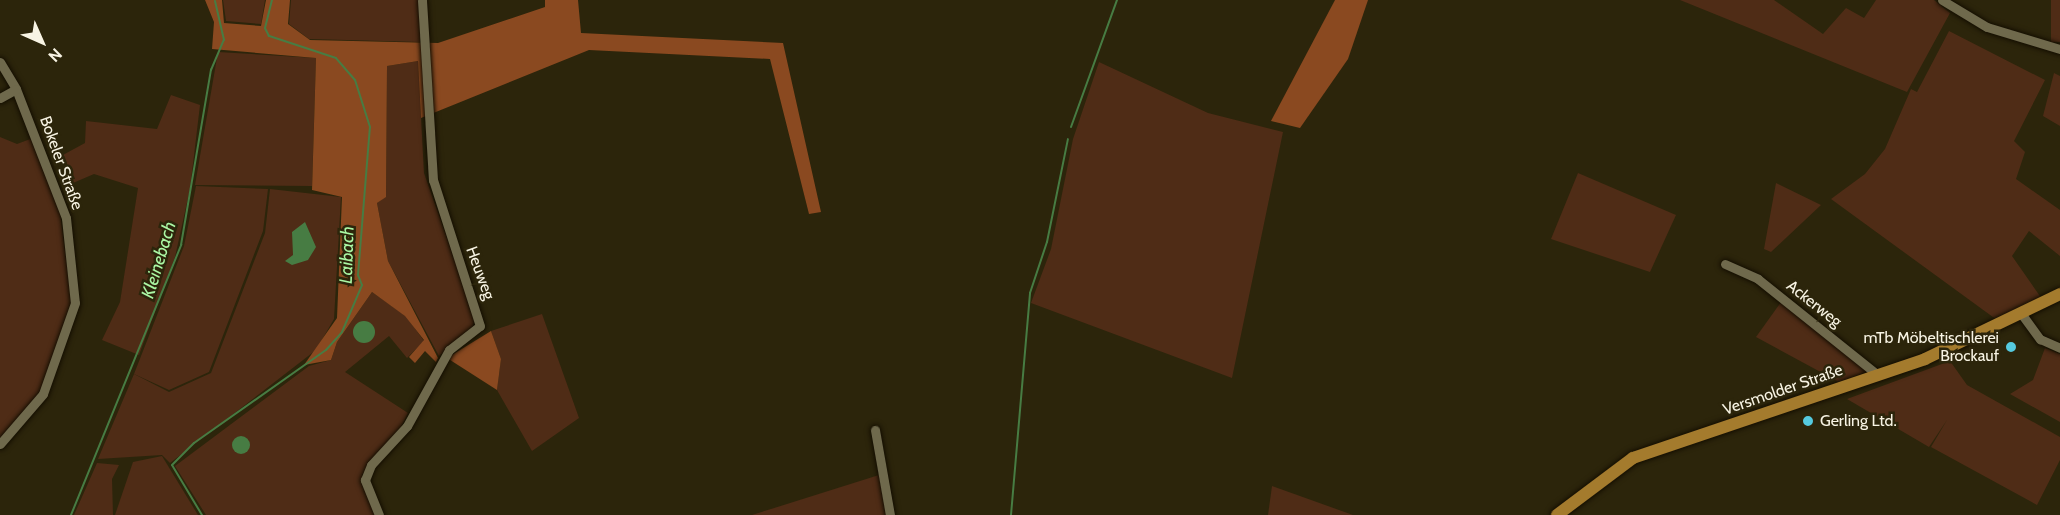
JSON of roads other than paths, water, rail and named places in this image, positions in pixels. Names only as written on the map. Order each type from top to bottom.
[{"type":"main road","name":"Versmolder Straße","points":[[1557,515],[1634,458],[1878,375],[2023,316],[2060,294]]},
{"type":"street","name":"Heuweg","points":[[379,515],[365,480],[371,465],[407,426],[449,350],[480,326],[433,180],[422,0]]},
{"type":"street","points":[[1942,0],[1986,27],[2060,50]]},
{"type":"street","name":"Bokeler Straße","points":[[0,62],[16,89],[66,218],[75,303],[43,394],[0,444]]},
{"type":"street","points":[[0,98],[16,89]]},
{"type":"street","name":"Ackerweg","points":[[1725,264],[1758,279],[1878,375]]},
{"type":"street","points":[[2023,316],[2040,339],[2060,348]]},
{"type":"street","points":[[875,430],[890,515]]},
{"type":"waterway","name":"Laibach","points":[[202,515],[172,465],[194,443],[326,350],[342,332],[362,285],[358,275],[370,127],[355,80],[336,58],[269,36],[265,28],[272,0]]},
{"type":"waterway","points":[[1071,127],[1117,0]]},
{"type":"waterway","name":"Kleinebach","points":[[71,515],[181,245],[211,70],[224,40],[215,1]]},
{"type":"waterway","points":[[1011,515],[1030,293],[1047,242],[1068,139]]},
{"type":"place","name":"mTb Möbeltischlerei Brockauf","points":[[2011,347]]},
{"type":"place","name":"Gerling Ltd.","points":[[1808,421]]}]
